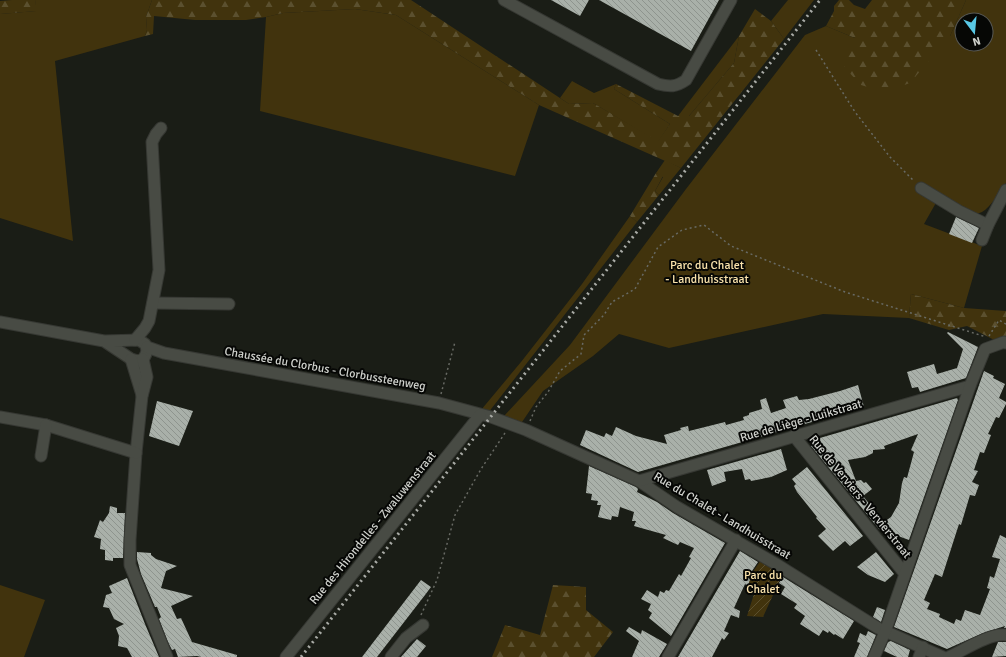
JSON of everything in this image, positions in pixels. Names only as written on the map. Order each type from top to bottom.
[{"type":"street","points":[[504,0],[658,84],[668,87],[675,86],[686,80],[731,0]]},
{"type":"street","points":[[161,128],[152,142],[159,270],[154,303],[138,350],[142,396],[136,453],[130,540],[130,565],[167,657]]},
{"type":"street","points":[[921,188],[959,211],[988,225]]},
{"type":"street","points":[[982,240],[1006,190]]},
{"type":"street","points":[[154,303],[229,304]]},
{"type":"street","name":"Chaussée du Clorbus - Clorbussteenweg","points":[[0,322],[104,341],[138,350]]},
{"type":"street","name":"Chaussée du Clorbus - Clorbussteenweg","points":[[104,341],[115,349],[164,353],[439,403],[480,415]]},
{"type":"street","points":[[874,657],[886,632],[970,386],[985,349],[1004,342],[1006,343]]},
{"type":"street","name":"Rue de Liège - Luikstraat","points":[[639,480],[970,386]]},
{"type":"street","name":"Rue du Chalet - Landhuisstraat","points":[[480,415],[491,417],[526,430],[639,480],[677,507],[736,540],[886,632],[921,652],[944,657]]},
{"type":"street","name":"Rue des Hirondelles - Zwaluwenstraat","points":[[286,657],[480,415]]},
{"type":"street","points":[[0,417],[46,425],[136,453]]},
{"type":"street","points":[[41,456],[46,425]]},
{"type":"street","name":"Rue de Verviers - Vervierstraat","points":[[794,436],[905,574]]},
{"type":"street","points":[[668,657],[736,540]]},
{"type":"street","points":[[391,657],[406,638],[423,625]]},
{"type":"street","points":[[949,657],[987,638],[1000,634],[1006,635]]},
{"type":"path","points":[[816,50],[855,112],[890,156],[921,188]]},
{"type":"path","points":[[526,430],[536,407],[548,392],[560,371],[581,354],[584,335],[604,315],[612,302],[635,289],[658,247],[682,230],[704,225],[730,246],[845,292],[988,338],[999,320],[1006,324]]},
{"type":"path","points":[[439,403],[455,342]]},
{"type":"path","points":[[423,625],[421,617],[437,580],[455,515],[481,469],[510,424]]},
{"type":"green space","points":[[35,0],[152,0],[146,17],[147,30],[145,36],[55,61],[73,241],[0,218],[0,14],[36,11]]},
{"type":"green space","points":[[35,0],[37,11],[0,14],[0,1]]},
{"type":"green space","points":[[152,0],[411,0],[569,104],[593,103],[658,141],[670,124],[614,89],[616,84],[678,116],[689,116],[734,63],[739,36],[755,9],[771,21],[784,39],[681,168],[539,105],[396,15],[355,9],[283,13],[246,20],[195,20],[154,16],[153,34],[145,36],[147,30],[146,17]]},
{"type":"green space","points":[[788,0],[814,0],[784,39],[771,21]]},
{"type":"green space","points":[[839,0],[849,0],[854,5],[865,9],[872,0],[966,0],[961,12],[954,12],[954,27],[950,36],[910,83],[884,92],[861,85],[844,67],[855,38],[826,26],[834,11],[834,6]]},
{"type":"green space","name":"Parc du Chalet - Landhuisstraat","points":[[966,0],[1006,0],[1006,183],[992,203],[982,212],[966,212],[937,201],[924,224],[982,246],[964,308],[911,294],[909,318],[823,314],[669,348],[619,334],[593,356],[543,391],[520,425],[504,416],[570,345],[686,189],[805,35],[826,26],[855,38],[950,36],[954,27],[954,52],[994,52],[994,12],[961,12]]},
{"type":"green space","points":[[355,9],[396,15],[539,105],[515,176],[260,111],[266,17],[283,13]]},
{"type":"green space","points":[[739,36],[734,63],[689,116],[678,116]]},
{"type":"green space","points":[[572,81],[594,93],[616,84],[614,89],[670,124],[658,142],[593,103],[569,104],[560,98]]},
{"type":"green space","points":[[665,160],[681,168],[659,195],[655,191],[663,177],[656,173]]},
{"type":"green space","points":[[656,173],[663,176],[655,191],[659,195],[637,222],[630,216]]},
{"type":"green space","points":[[630,216],[637,222],[488,413],[481,410],[582,284]]},
{"type":"green space","points":[[911,294],[964,308],[1006,311],[1006,346],[967,326],[949,330],[909,318]]},
{"type":"green space","name":"Parc du Chalet","points":[[761,560],[783,573],[763,617],[747,616],[754,594],[746,590],[750,576]]},
{"type":"green space","points":[[0,585],[45,600],[24,657],[0,657]]},
{"type":"green space","points":[[553,585],[586,587],[586,610],[613,632],[594,657],[492,657],[505,625],[540,635]]},
{"type":"building","points":[[551,0],[589,0],[580,16]]},
{"type":"building","points":[[599,0],[719,0],[691,51]]},
{"type":"building","points":[[956,217],[979,228],[972,243],[949,234]]},
{"type":"building","points":[[948,332],[978,347],[966,378],[920,392],[918,387],[912,388],[907,372],[934,364],[937,374],[957,368],[963,349],[947,333]]},
{"type":"building","points":[[984,371],[994,376],[993,378],[1005,384],[999,398],[1006,402],[1006,404],[999,418],[996,417],[988,434],[991,435],[984,453],[980,452],[974,470],[978,471],[972,482],[979,485],[975,496],[970,495],[942,577],[935,574],[924,600],[930,603],[927,609],[940,614],[939,617],[954,624],[956,619],[961,621],[965,610],[980,615],[990,589],[987,588],[990,576],[994,578],[1000,559],[992,557],[1000,535],[1006,538],[1006,628],[1004,628],[1005,626],[983,633],[947,649],[894,627]]},
{"type":"building","points":[[858,385],[864,407],[638,472],[580,445],[586,430],[604,437],[606,433],[612,436],[616,427],[636,436],[667,444],[664,435],[681,430],[680,428],[688,426],[689,431],[725,422],[726,425],[744,420],[743,417],[749,415],[749,413],[762,409],[760,400],[766,398],[771,413],[786,408],[783,400],[797,396],[799,400],[809,399]]},
{"type":"building","points":[[957,398],[958,400],[909,540],[879,529],[811,446],[813,440]],"holes":[[[918,434],[911,450],[914,452],[907,478],[904,477],[902,483],[899,503],[891,517],[884,522],[863,496],[872,489],[866,482],[864,483],[861,480],[856,481],[848,460],[865,457],[873,453],[873,450],[885,449],[884,446]]]},
{"type":"building","points":[[157,401],[193,411],[179,446],[149,436]]},
{"type":"building","points":[[781,449],[787,470],[771,477],[751,481],[750,479],[745,480],[742,469],[724,472],[726,481],[712,486],[707,470]]},
{"type":"building","points":[[589,466],[636,487],[638,489],[637,492],[657,502],[725,543],[671,636],[649,618],[652,613],[648,610],[651,604],[641,599],[647,590],[658,597],[660,591],[664,593],[666,590],[669,591],[679,574],[681,576],[691,558],[689,557],[694,548],[680,542],[678,545],[663,538],[666,535],[634,526],[636,521],[632,521],[634,512],[620,507],[618,517],[612,516],[611,520],[598,517],[601,505],[597,505],[598,501],[591,500],[592,494],[586,493]]},
{"type":"building","points":[[807,467],[863,536],[850,546],[845,541],[833,551],[818,536],[826,529],[797,492],[794,486],[796,484],[792,479]]},
{"type":"building","points":[[110,506],[117,508],[117,513],[125,513],[123,558],[113,558],[113,561],[105,560],[105,550],[100,549],[101,539],[94,537],[100,520],[103,522],[109,513]]},
{"type":"building","points":[[740,551],[758,562],[748,577],[750,579],[748,586],[745,584],[734,608],[740,611],[739,618],[731,615],[724,631],[729,633],[724,640],[722,638],[712,657],[678,657]]},
{"type":"building","points":[[137,552],[151,553],[151,555],[156,559],[177,566],[166,571],[161,588],[193,596],[171,606],[177,619],[181,618],[192,642],[237,655],[237,657],[178,657],[175,649],[172,650],[168,642],[159,619],[161,617],[157,607],[155,607],[141,574],[137,559]]},
{"type":"building","points":[[876,552],[894,574],[885,582],[868,575],[857,567]]},
{"type":"building","points":[[783,577],[854,621],[843,639],[829,631],[828,633],[823,630],[819,636],[800,624],[805,616],[794,608],[797,604],[781,594],[785,587],[779,583]]},
{"type":"building","points":[[127,578],[159,657],[132,657],[127,648],[118,646],[119,636],[116,628],[124,624],[114,619],[109,608],[103,607],[106,595],[112,593],[109,586]]},
{"type":"building","points":[[421,580],[431,587],[425,595],[377,657],[362,657]]},
{"type":"building","points":[[877,607],[885,610],[881,622],[873,617]]},
{"type":"building","points":[[629,627],[641,634],[642,630],[667,644],[659,657],[632,657],[639,641],[626,631]]},
{"type":"building","points":[[868,631],[876,635],[867,657],[854,657],[860,643],[857,642],[860,633],[866,636]]},
{"type":"building","points":[[417,639],[426,646],[417,657],[401,657]]},
{"type":"building","points":[[891,641],[910,650],[908,657],[897,657],[884,651],[888,642]]},
{"type":"building","points":[[998,642],[1006,642],[1006,656],[992,657]]},
{"type":"railway","points":[[301,657],[820,0]]}]
